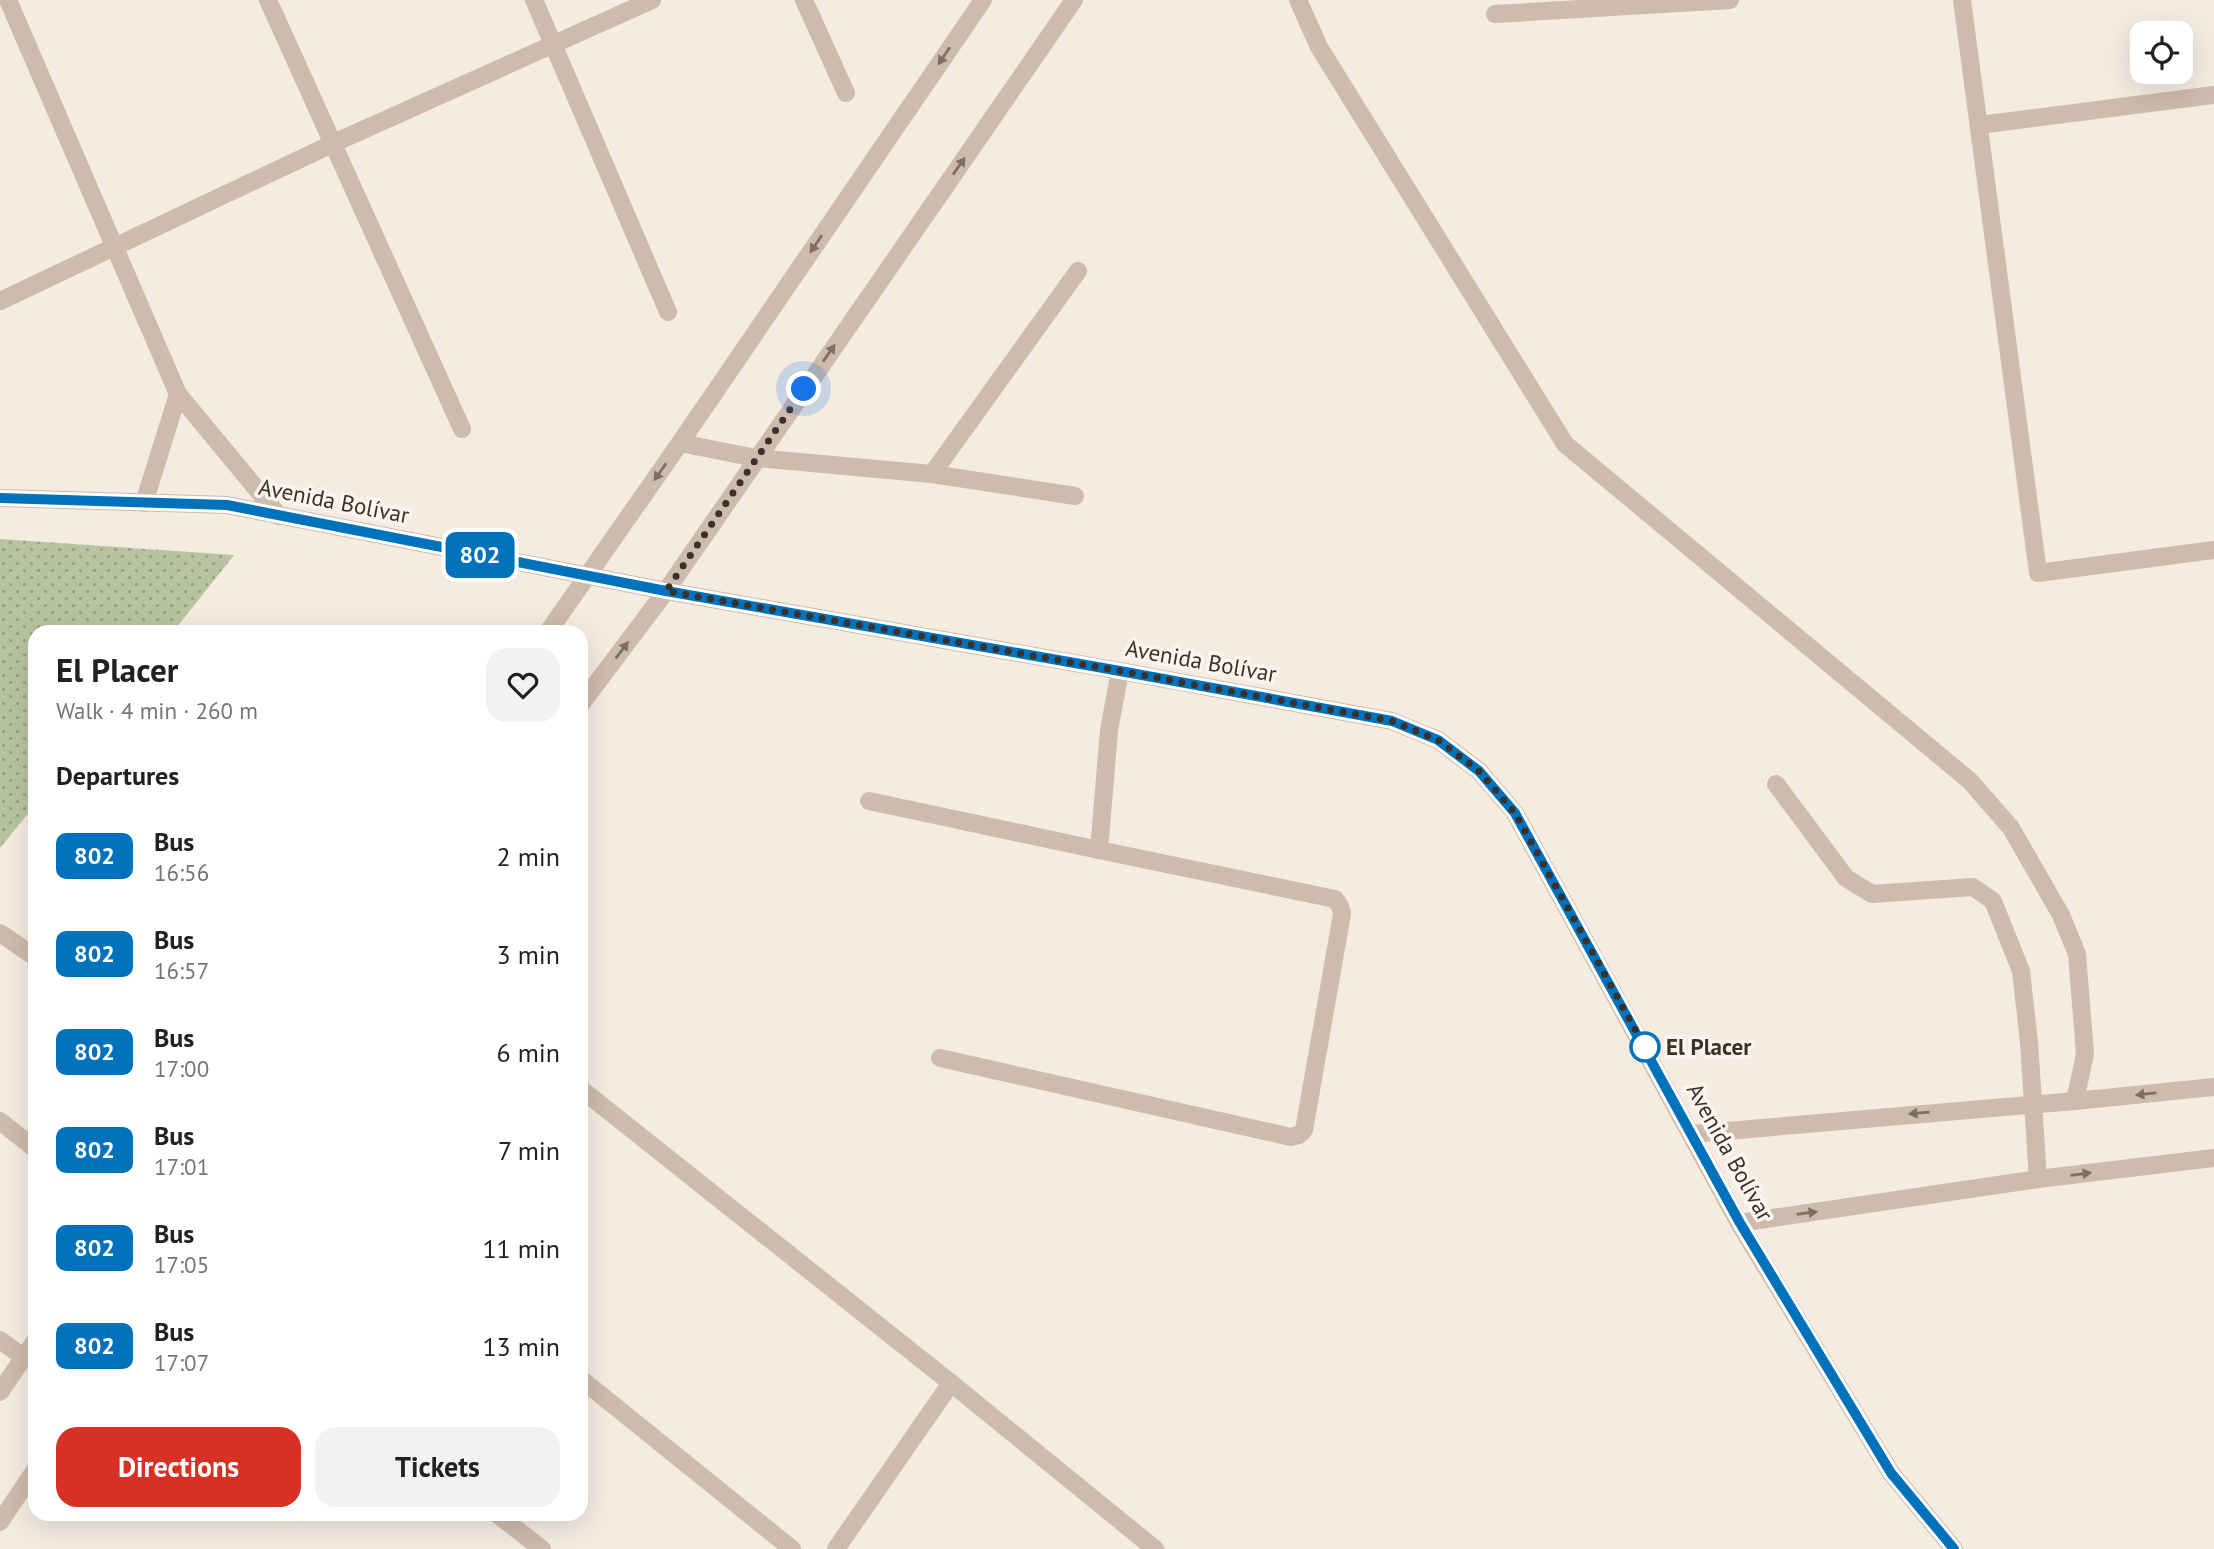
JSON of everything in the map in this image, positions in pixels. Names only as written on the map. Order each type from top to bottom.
[{"type":"street","points":[[8,0],[178,394],[279,516]]},
{"type":"street","points":[[268,0],[462,429]]},
{"type":"street","points":[[534,0],[668,312]]},
{"type":"street","points":[[0,301],[334,143],[652,0]]},
{"type":"street","points":[[804,0],[846,93]]},
{"type":"street","points":[[553,625],[983,0]]},
{"type":"street","points":[[588,695],[666,591],[1074,0]]},
{"type":"street","points":[[1298,0],[1319,47],[1565,444],[1970,781],[2011,828],[2061,915],[2077,954],[2085,1054],[2075,1101]]},
{"type":"street","points":[[1494,14],[1730,0]]},
{"type":"street","points":[[1962,0],[2038,573],[2214,550]]},
{"type":"street","points":[[1979,125],[2214,95]]},
{"type":"street","points":[[932,474],[1078,271]]},
{"type":"street","points":[[144,503],[178,394]]},
{"type":"street","points":[[680,443],[756,458],[932,474],[1075,496]]},
{"type":"street","name":"Avenida Bolívar","points":[[0,498],[227,505],[666,591],[1392,721],[1438,740],[1479,771],[1515,813],[1740,1223],[1891,1473],[1954,1549]]},
{"type":"street","points":[[1099,850],[1109,730],[1120,671]]},
{"type":"street","points":[[1776,784],[1846,878],[1872,894],[1973,887],[1993,901],[2021,971],[2029,1042],[2038,1179]]},
{"type":"street","points":[[869,801],[1335,899],[1340,906],[1342,914],[1304,1130],[1299,1135],[1292,1137],[940,1058]]},
{"type":"street","points":[[0,933],[28,952]]},
{"type":"street","points":[[1692,1134],[2214,1087]]},
{"type":"street","points":[[588,1094],[1155,1549]]},
{"type":"street","points":[[0,1121],[28,1143]]},
{"type":"street","points":[[1740,1223],[2038,1179],[2214,1158]]},
{"type":"street","points":[[0,1340],[23,1357]]},
{"type":"street","points":[[0,1392],[28,1350]]},
{"type":"street","points":[[836,1549],[951,1383]]},
{"type":"street","points":[[588,1385],[792,1549]]},
{"type":"street","points":[[0,1522],[28,1480]]},
{"type":"street","points":[[506,1521],[542,1549]]},
{"type":"green space","points":[[0,539],[234,555],[179,625],[28,625],[28,814],[0,848]]},
{"type":"bus line","name":"802","points":[[0,498],[227,505],[666,591],[1392,721],[1438,740],[1479,771],[1515,813],[1740,1223],[1891,1473],[1954,1549]]},
{"type":"place","name":"El Placer","points":[[1645,1047]]},
{"type":"route","points":[[804,389],[666,591],[1392,721],[1438,740],[1479,771],[1515,813],[1645,1047]]}]
